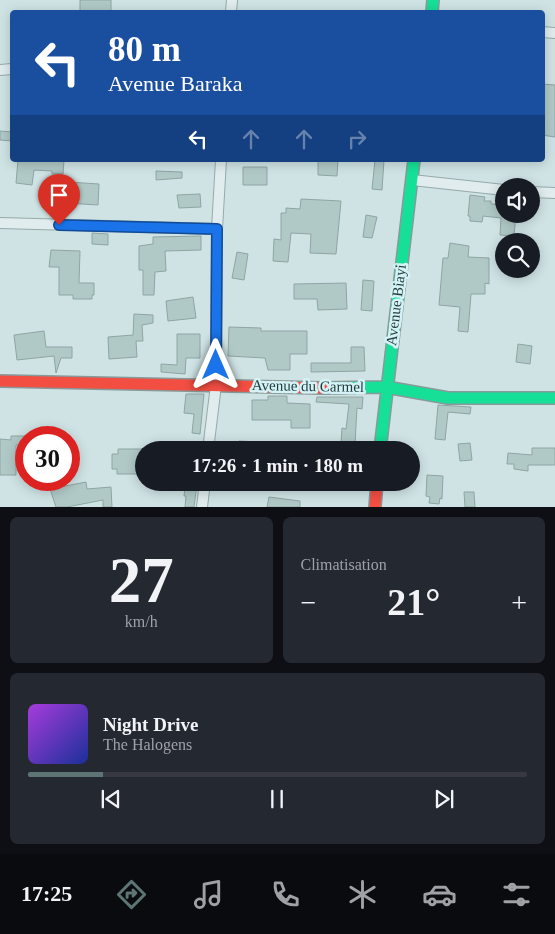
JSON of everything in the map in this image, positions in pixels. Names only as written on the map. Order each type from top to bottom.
[{"type":"street","points":[[209,441],[216,385],[217,229],[221,162]]},
{"type":"street","name":"Avenue Biayi","points":[[381,441],[414,162]]},
{"type":"street","points":[[412,180],[495,189]]},
{"type":"street","points":[[540,192],[555,193]]},
{"type":"street","points":[[0,223],[217,229]]},
{"type":"street","name":"Avenue du Carmel","points":[[0,380],[320,388],[386,387],[448,398],[555,398]]},
{"type":"street","points":[[202,506],[204,491]]},
{"type":"street","points":[[375,506],[376,491]]},
{"type":"building","points":[[80,0],[111,0],[111,10],[80,10]]},
{"type":"building","points":[[545,84],[555,85],[555,137],[545,135]]},
{"type":"building","points":[[0,131],[10,132],[10,141],[0,140]]},
{"type":"building","points":[[18,162],[64,162],[63,174],[52,174],[52,171],[34,170],[32,185],[16,183]]},
{"type":"building","points":[[318,162],[338,162],[337,176],[318,175]]},
{"type":"building","points":[[375,162],[384,162],[382,190],[372,189]]},
{"type":"building","points":[[243,167],[267,167],[267,185],[243,185]]},
{"type":"building","points":[[156,171],[182,172],[182,178],[156,180]]},
{"type":"building","points":[[68,182],[99,184],[98,205],[67,203]]},
{"type":"building","points":[[200,194],[201,207],[179,208],[177,195]]},
{"type":"building","points":[[470,195],[485,197],[484,201],[491,201],[491,204],[495,204],[495,217],[483,216],[482,222],[470,221],[470,216],[468,216]]},
{"type":"building","points":[[301,199],[341,201],[336,254],[310,253],[311,234],[291,233],[288,262],[273,261],[274,239],[281,240],[281,213],[286,213],[286,208],[300,209]]},
{"type":"building","points":[[366,215],[377,217],[372,238],[363,237]]},
{"type":"building","points":[[501,223],[515,223],[514,233],[500,233]]},
{"type":"building","points":[[92,233],[108,234],[108,245],[92,244]]},
{"type":"building","points":[[201,236],[201,250],[165,251],[166,271],[155,272],[154,295],[143,295],[143,270],[139,270],[139,246],[153,244],[153,237]]},
{"type":"building","points":[[450,243],[469,246],[468,257],[489,258],[489,284],[485,283],[485,294],[471,294],[468,332],[458,331],[460,307],[439,305],[443,258],[448,258]]},
{"type":"building","points":[[51,250],[80,251],[79,283],[94,283],[92,299],[73,299],[73,295],[59,295],[59,267],[49,267]]},
{"type":"building","points":[[237,252],[248,254],[244,280],[232,278]]},
{"type":"building","points":[[363,280],[374,281],[372,311],[361,310]]},
{"type":"building","points":[[346,283],[347,309],[318,310],[317,299],[294,299],[294,284]]},
{"type":"building","points":[[193,297],[196,318],[168,321],[166,301]]},
{"type":"building","points":[[134,314],[153,315],[153,323],[142,325],[143,341],[136,341],[137,357],[109,359],[108,337],[133,335]]},
{"type":"building","points":[[229,327],[261,328],[261,331],[307,331],[307,354],[290,354],[290,370],[268,370],[265,358],[228,356]]},
{"type":"building","points":[[44,331],[46,347],[72,347],[72,358],[61,358],[56,373],[54,356],[17,360],[14,335]]},
{"type":"building","points":[[177,334],[200,334],[200,358],[186,358],[185,374],[161,372],[161,364],[177,365]]},
{"type":"building","points":[[518,344],[532,346],[530,364],[516,362]]},
{"type":"building","points":[[351,347],[364,347],[365,371],[311,372],[311,363],[351,363]]},
{"type":"building","points":[[186,394],[204,394],[200,434],[192,433],[194,414],[184,413]]},
{"type":"building","points":[[268,396],[287,396],[287,403],[310,404],[310,428],[291,428],[291,420],[252,420],[252,400],[268,400]]},
{"type":"building","points":[[317,397],[363,397],[362,409],[357,408],[355,441],[341,441],[342,428],[346,429],[349,404],[316,402]]},
{"type":"building","points":[[438,405],[471,407],[470,414],[448,412],[445,440],[435,439]]},
{"type":"building","points":[[11,436],[15,436],[15,475],[0,475],[0,439],[11,440]]},
{"type":"building","points":[[470,443],[472,460],[460,461],[458,444]]},
{"type":"building","points":[[532,448],[555,448],[555,465],[528,465],[528,471],[514,469],[514,464],[507,464],[508,453],[532,455]]},
{"type":"building","points":[[118,449],[135,449],[135,474],[117,474],[117,469],[112,469],[112,454],[118,454]]},
{"type":"building","points":[[427,475],[443,476],[442,499],[440,498],[439,504],[429,503],[430,497],[426,496]]},
{"type":"building","points":[[86,482],[87,489],[111,487],[112,507],[103,507],[103,500],[67,507],[56,507],[51,491],[80,491],[80,483]]},
{"type":"building","points":[[185,491],[196,491],[194,507],[185,507],[186,496],[184,496]]},
{"type":"building","points":[[464,492],[474,492],[475,507],[465,507]]},
{"type":"building","points":[[269,497],[300,501],[300,507],[267,507]]},
{"type":"traffic: fast","points":[[432,10],[433,0]]},
{"type":"traffic: fast","points":[[381,441],[414,162]]},
{"type":"traffic: fast","points":[[323,388],[386,387],[448,398],[555,398]]},
{"type":"traffic: jam","points":[[0,381],[323,388]]},
{"type":"traffic: jam","points":[[375,507],[376,491]]},
{"type":"route","points":[[59,225],[217,229],[216,365]]}]
